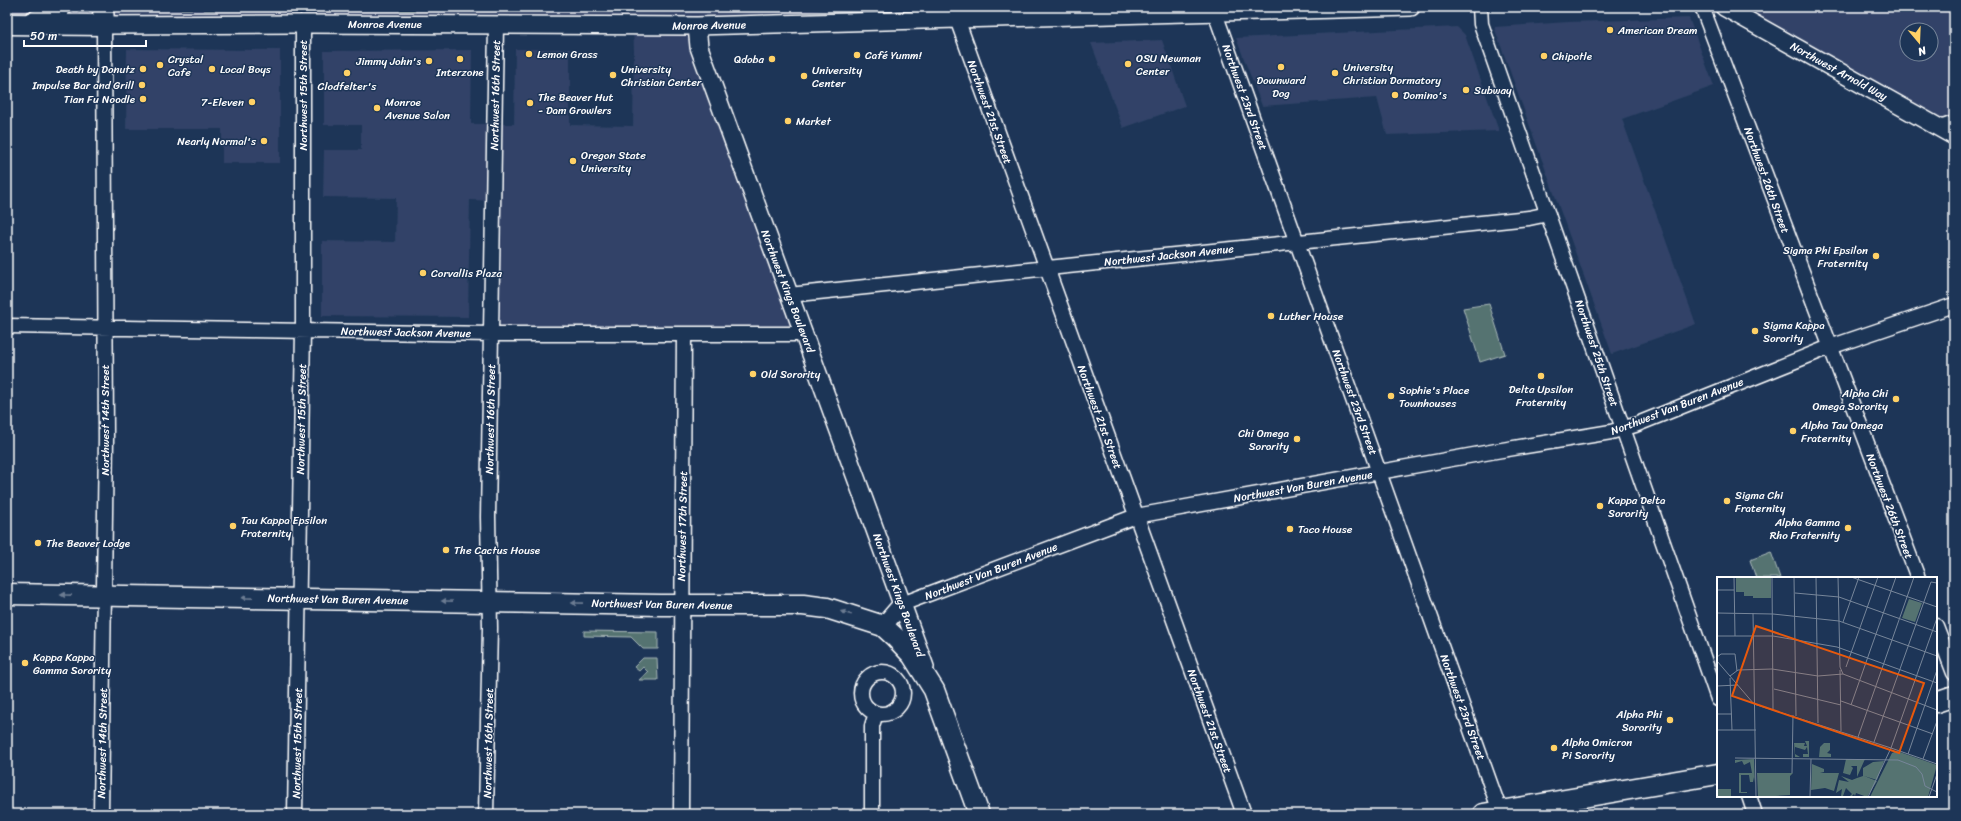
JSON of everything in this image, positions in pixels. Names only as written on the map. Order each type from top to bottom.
[{"type":"main road","points":[[27,24],[50,15],[61,7]]},
{"type":"main road","name":"Monroe Avenue","points":[[7,24],[27,24],[103,16]]},
{"type":"main road","name":"Northwest Van Buren Avenue","points":[[7,594],[490,601],[682,606],[803,606],[827,608],[883,626]]},
{"type":"main road","name":"Northwest Kings Boulevard","points":[[883,626],[912,655],[934,690],[978,814]]},
{"type":"main road","points":[[1937,702],[1954,696]]},
{"type":"main road","points":[[1495,813],[1717,774]]},
{"type":"street","name":"Monroe Avenue","points":[[103,16],[303,24],[697,26],[1215,13],[1255,9],[1411,7]]},
{"type":"street","name":"Northwest 25th Street","points":[[1480,7],[1481,24],[1717,696]]},
{"type":"street","name":"Northwest 26th Street","points":[[1702,7],[1918,577]]},
{"type":"street","name":"Northwest Arnold Way","points":[[1724,7],[1950,129]]},
{"type":"street","name":"Northwest 23rd Street","points":[[1215,13],[1380,472],[1495,813]]},
{"type":"street","name":"Northwest 14th Street","points":[[101,814],[105,595],[103,16]]},
{"type":"street","name":"Northwest 21st Street","points":[[957,19],[1244,814]]},
{"type":"street","name":"Northwest 15th Street","points":[[295,814],[300,599],[303,330],[303,24]]},
{"type":"street","name":"Northwest 16th Street","points":[[486,814],[490,601],[488,517],[496,25]]},
{"type":"street","name":"Northwest Kings Boulevard","points":[[697,26],[699,47],[934,690]]},
{"type":"street","name":"Northwest Jackson Avenue","points":[[789,295],[1046,267],[1297,243],[1530,218],[1548,214]]},
{"type":"street","name":"Northwest Van Buren Avenue","points":[[883,626],[902,604],[1136,516],[1623,429],[1830,348],[1954,305]]},
{"type":"street","name":"Northwest Jackson Avenue","points":[[7,326],[492,334],[805,334]]},
{"type":"street","name":"Northwest 17th Street","points":[[681,814],[684,334]]},
{"type":"street","points":[[1937,629],[1954,673]]},
{"type":"street","points":[[872,814],[872,726],[876,713]]},
{"type":"street","points":[[1749,797],[1756,814]]},
{"type":"shaded area","name":"Oregon State University","points":[[7,7],[846,7],[697,26],[805,330],[500,327],[498,201],[470,200],[468,317],[322,316],[322,241],[395,242],[396,198],[323,197],[324,150],[361,150],[361,125],[324,125],[324,51],[472,50],[471,124],[514,124],[515,49],[570,49],[570,125],[633,126],[633,26],[104,25],[7,12]]},
{"type":"shaded area","points":[[1731,7],[1954,7],[1954,120],[1941,126]]},
{"type":"shaded area","points":[[1689,18],[1714,86],[1622,119],[1696,324],[1612,354],[1494,27],[1568,22]]},
{"type":"shaded area","points":[[1457,27],[1465,35],[1499,131],[1387,135],[1377,98],[1262,106],[1236,38]]},
{"type":"shaded area","points":[[1162,40],[1185,106],[1123,128],[1091,43]]},
{"type":"shaded area","points":[[127,49],[280,50],[280,163],[222,163],[222,129],[126,129]]},
{"type":"green space","points":[[128,7],[195,7],[195,9],[135,9]]},
{"type":"green space","points":[[204,7],[318,7],[318,10],[204,10]]},
{"type":"green space","points":[[325,7],[509,7],[509,11],[325,10]]},
{"type":"green space","points":[[1489,304],[1505,354],[1480,362],[1463,308]]},
{"type":"green space","points":[[1771,552],[1780,577],[1756,577],[1750,560]]},
{"type":"green space","points":[[584,631],[658,632],[658,649],[643,649],[631,637],[584,636]]},
{"type":"green space","points":[[643,658],[657,658],[658,680],[639,680],[648,672],[643,667],[639,671],[634,667]]},
{"type":"place","name":"American Dream","points":[[1610,30]]},
{"type":"place","name":"Lemon Grass","points":[[529,54]]},
{"type":"place","name":"Café Yumm!","points":[[857,55]]},
{"type":"place","name":"Chipotle","points":[[1544,56]]},
{"type":"place","name":"Interzone","points":[[460,59]]},
{"type":"place","name":"Qdoba","points":[[772,59]]},
{"type":"place","name":"Jimmy John's","points":[[429,61]]},
{"type":"place","name":"OSU Newman Center","points":[[1128,64]]},
{"type":"place","name":"Crystal Cafe","points":[[160,65]]},
{"type":"place","name":"Downward Dog","points":[[1281,67]]},
{"type":"place","name":"Death by Donutz","points":[[143,69]]},
{"type":"place","name":"Local Boys","points":[[212,69]]},
{"type":"place","name":"Clodfelter's","points":[[347,73]]},
{"type":"place","name":"University Christian Dormatory","points":[[1335,73]]},
{"type":"place","name":"University Christian Center","points":[[613,75]]},
{"type":"place","name":"University Center","points":[[804,76]]},
{"type":"place","name":"Impulse Bar and Grill","points":[[142,85]]},
{"type":"place","name":"Subway","points":[[1466,90]]},
{"type":"place","name":"Domino's","points":[[1395,95]]},
{"type":"place","name":"Tian Fu Noodle","points":[[143,99]]},
{"type":"place","name":"7-Eleven","points":[[252,102]]},
{"type":"place","name":"The Beaver Hut - Dam Growlers","points":[[530,103]]},
{"type":"place","name":"Monroe Avenue Salon","points":[[377,108]]},
{"type":"place","name":"Market","points":[[788,121]]},
{"type":"place","name":"Nearly Normal's","points":[[264,141]]},
{"type":"place","name":"Oregon State University","points":[[573,161]]},
{"type":"place","name":"Sigma Phi Epsilon Fraternity","points":[[1876,256]]},
{"type":"place","name":"Corvallis Plaza","points":[[423,273]]},
{"type":"place","name":"Luther House","points":[[1271,316]]},
{"type":"place","name":"Sigma Kappa Sorority","points":[[1755,331]]},
{"type":"place","name":"Old Sorority","points":[[753,374]]},
{"type":"place","name":"Delta Upsilon Fraternity","points":[[1541,376]]},
{"type":"place","name":"Sophie's Place Townhouses","points":[[1391,396]]},
{"type":"place","name":"Alpha Chi Omega Sorority","points":[[1896,399]]},
{"type":"place","name":"Alpha Tau Omega Fraternity","points":[[1793,431]]},
{"type":"place","name":"Chi Omega Sorority","points":[[1297,439]]},
{"type":"place","name":"Sigma Chi Fraternity","points":[[1727,501]]},
{"type":"place","name":"Kappa Delta Sorority","points":[[1600,506]]},
{"type":"place","name":"Tau Kappa Epsilon Fraternity","points":[[233,526]]},
{"type":"place","name":"Alpha Gamma Rho Fraternity","points":[[1848,528]]},
{"type":"place","name":"Taco House","points":[[1290,529]]},
{"type":"place","name":"The Beaver Lodge","points":[[38,543]]},
{"type":"place","name":"The Cactus House","points":[[446,550]]},
{"type":"place","name":"Kappa Kappa Gamma Sorority","points":[[25,663]]},
{"type":"place","name":"Alpha Phi Sorority","points":[[1670,720]]},
{"type":"place","name":"Alpha Omicron Pi Sorority","points":[[1554,748]]}]
